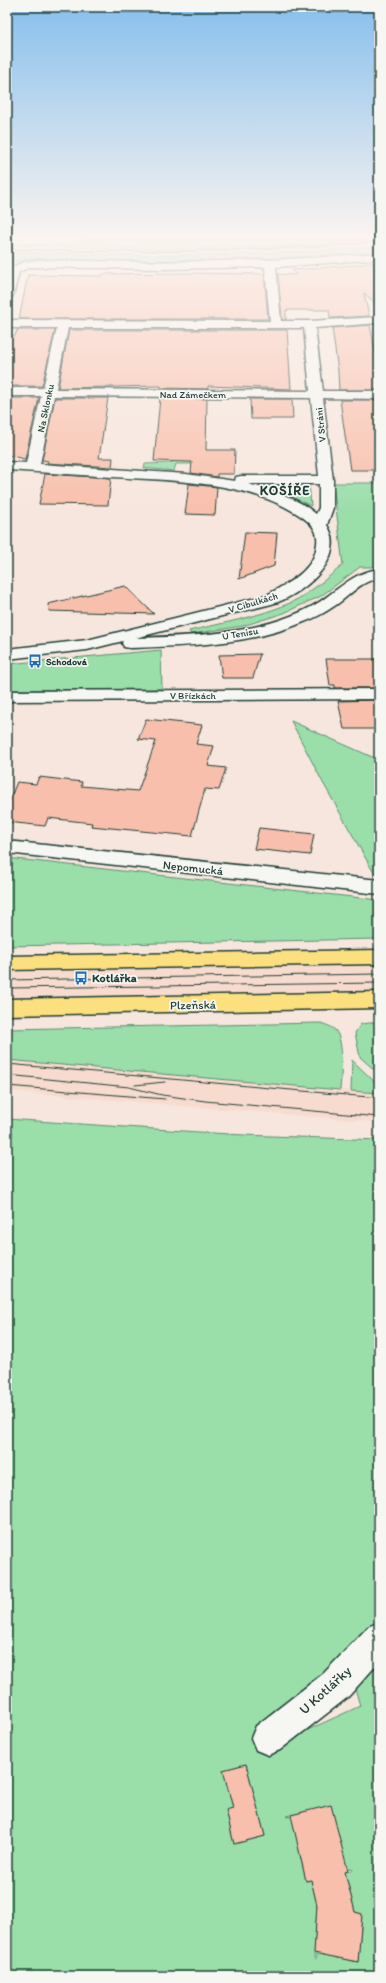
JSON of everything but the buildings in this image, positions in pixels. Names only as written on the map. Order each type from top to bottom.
[{"type":"main road","points":[[7,963],[379,957]]},
{"type":"main road","name":"Plzeňská","points":[[7,1007],[379,1000]]},
{"type":"street","name":"Na Sklonku","points":[[32,468],[62,329]]},
{"type":"street","name":"V Stráni","points":[[309,329],[326,480],[326,508],[320,524]]},
{"type":"street","name":"Nad Zámečkem","points":[[7,392],[379,395]]},
{"type":"street","points":[[7,466],[203,480],[326,480]]},
{"type":"street","points":[[203,480],[238,486],[265,494],[297,507],[320,524]]},
{"type":"street","name":"V Cibulkách","points":[[7,654],[88,645],[273,598],[300,583],[320,565],[325,550],[326,537],[320,524]]},
{"type":"street","name":"U Tenisu","points":[[88,645],[171,642],[253,632],[298,618],[330,602],[361,578],[379,574]]},
{"type":"street","name":"V Břízkách","points":[[7,696],[379,694]]},
{"type":"street","name":"Nepomucká","points":[[7,847],[172,866],[379,887]]},
{"type":"street","name":"U Kotlářky","points":[[268,1738],[336,1685],[379,1638]]},
{"type":"shaded area","points":[[379,964],[379,992],[7,998],[7,972]]},
{"type":"shaded area","points":[[7,1060],[379,1093],[379,1122],[7,1091]]},
{"type":"green space","points":[[172,461],[196,462],[192,464],[176,464],[174,471],[144,468],[145,464],[172,463]]},
{"type":"green space","points":[[252,483],[309,483],[311,506],[277,490]]},
{"type":"green space","points":[[333,483],[379,483],[379,567],[360,567],[321,596],[284,613],[243,626],[191,634],[189,631],[253,616],[290,603],[324,581],[343,565]]},
{"type":"green space","points":[[161,650],[162,689],[7,690],[7,664]]},
{"type":"green space","points":[[291,721],[379,760],[379,873],[374,873],[322,781]]},
{"type":"green space","points":[[7,858],[379,900],[379,939],[7,946]]},
{"type":"green space","points":[[379,1022],[379,1074],[360,1057],[355,1033],[361,1024]]},
{"type":"green space","points":[[321,1023],[335,1030],[340,1042],[342,1059],[340,1090],[7,1060],[7,1029]]},
{"type":"green space","points":[[352,1060],[379,1086],[379,1093],[351,1091]]},
{"type":"green space","points":[[7,1119],[243,1135],[379,1140],[379,1619],[322,1680],[286,1740],[360,1706],[355,1688],[379,1664],[379,1976],[7,1976]],"holes":[[[246,1764],[265,1836],[234,1844],[226,1811],[233,1808],[224,1770]],[[331,1806],[347,1869],[352,1868],[353,1870],[345,1872],[355,1912],[362,1914],[358,1962],[316,1953],[316,1959],[314,1958],[317,1905],[311,1880],[306,1881],[292,1817],[286,1816]]]},
{"type":"tram line","points":[[7,980],[379,974]]},
{"type":"tram line","points":[[7,988],[379,983]]},
{"type":"tram line","points":[[7,1064],[379,1098]]},
{"type":"tram line","points":[[7,1075],[129,1087],[162,1095],[205,1101],[379,1117]]},
{"type":"tram line","points":[[135,1085],[165,1082]]},
{"type":"tram line","points":[[7,1086],[165,1099]]},
{"type":"place","name":"Schodová","points":[[35,661]]},
{"type":"place","name":"Kotlářka","points":[[81,978]]},
{"type":"district","name":"KOŠÍŘE","points":[[285,490]]}]
